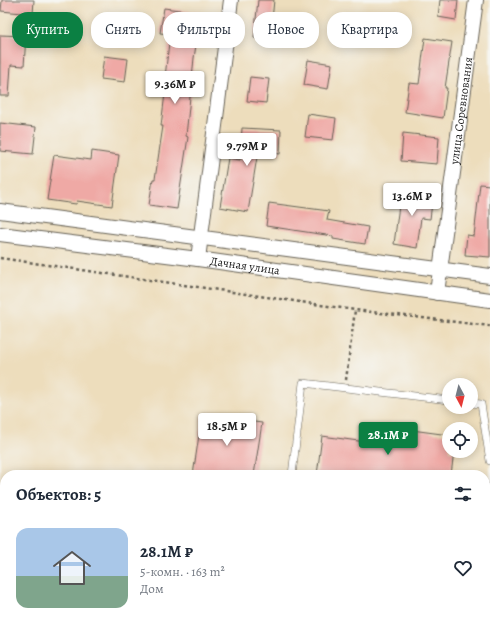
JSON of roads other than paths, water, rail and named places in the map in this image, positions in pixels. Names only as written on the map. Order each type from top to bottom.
[{"type":"street","points":[[198,259],[231,0]]},
{"type":"street","name":"улица Соревнования","points":[[437,293],[476,0]]},
{"type":"street","name":"Дачная улица","points":[[0,211],[490,276]]},
{"type":"street","name":"Дачная улица","points":[[0,234],[198,259],[490,300]]},
{"type":"lane","points":[[293,470],[303,383],[442,399]]},
{"type":"lane","points":[[478,404],[481,404],[490,461]]}]
